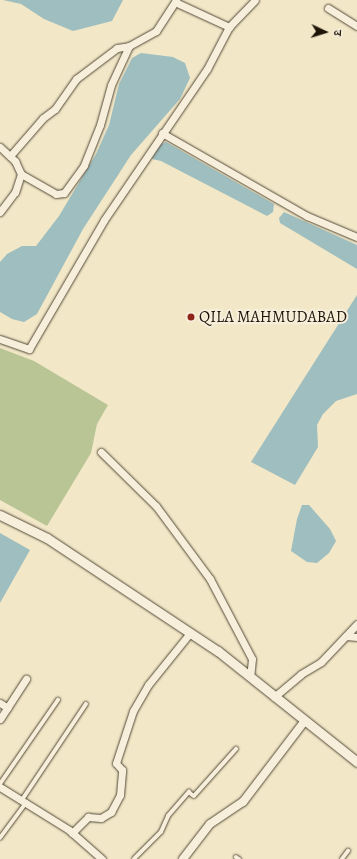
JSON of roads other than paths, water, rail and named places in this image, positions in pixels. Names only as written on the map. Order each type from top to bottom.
[{"type":"main road","points":[[0,514],[47,538],[218,651],[304,722],[357,762]]},
{"type":"street","points":[[0,339],[29,349],[104,220],[207,69],[229,27],[255,0]]},
{"type":"street","points":[[10,156],[43,118],[55,109],[76,79],[117,48],[129,46],[156,32],[176,1],[229,27]]},
{"type":"street","points":[[328,8],[357,26]]},
{"type":"street","points":[[0,147],[16,162],[21,174],[56,194],[64,193],[84,165],[100,125],[111,85],[129,46]]},
{"type":"street","points":[[162,133],[307,216],[357,237]]},
{"type":"street","points":[[0,212],[15,192],[21,174]]},
{"type":"street","points":[[101,452],[156,506],[210,579],[252,659],[250,677]]},
{"type":"street","points":[[274,697],[301,674],[321,662],[357,624]]},
{"type":"street","points":[[72,833],[88,817],[101,818],[110,812],[120,795],[122,770],[116,763],[133,711],[148,685],[190,633]]},
{"type":"street","points":[[346,636],[357,637]]},
{"type":"street","points":[[0,720],[26,679]]},
{"type":"street","points":[[0,703],[8,708]]},
{"type":"street","points":[[183,859],[210,824],[243,802],[304,722]]},
{"type":"street","points":[[0,787],[72,833],[102,859]]},
{"type":"lane","points":[[0,784],[58,700]]},
{"type":"lane","points":[[0,838],[86,704]]},
{"type":"lane","points":[[134,859],[161,832],[168,816],[189,792],[194,796],[236,749]]},
{"type":"lane","points":[[342,859],[348,850]]},
{"type":"water","points":[[3,0],[123,0],[112,21],[73,31],[44,19],[21,4]]},
{"type":"water","points":[[141,53],[173,57],[185,63],[190,78],[180,99],[131,155],[83,229],[37,314],[24,322],[12,319],[0,312],[0,262],[7,254],[22,246],[36,246],[59,216],[96,154],[109,125],[119,84],[132,58]]},
{"type":"water","points":[[166,142],[274,204],[273,212],[267,216],[161,161],[152,159],[159,145]]},
{"type":"water","points":[[284,212],[357,245],[357,269],[280,223],[279,218]]},
{"type":"water","points":[[357,295],[357,394],[336,401],[323,414],[317,425],[318,447],[295,485],[251,462]]},
{"type":"water","points":[[302,505],[309,505],[330,529],[336,541],[329,553],[317,563],[307,562],[291,551],[297,519]]},
{"type":"water","points":[[0,533],[30,550],[0,603]]},
{"type":"place","name":"QILA MAHMUDABAD","points":[[191,317]]}]
